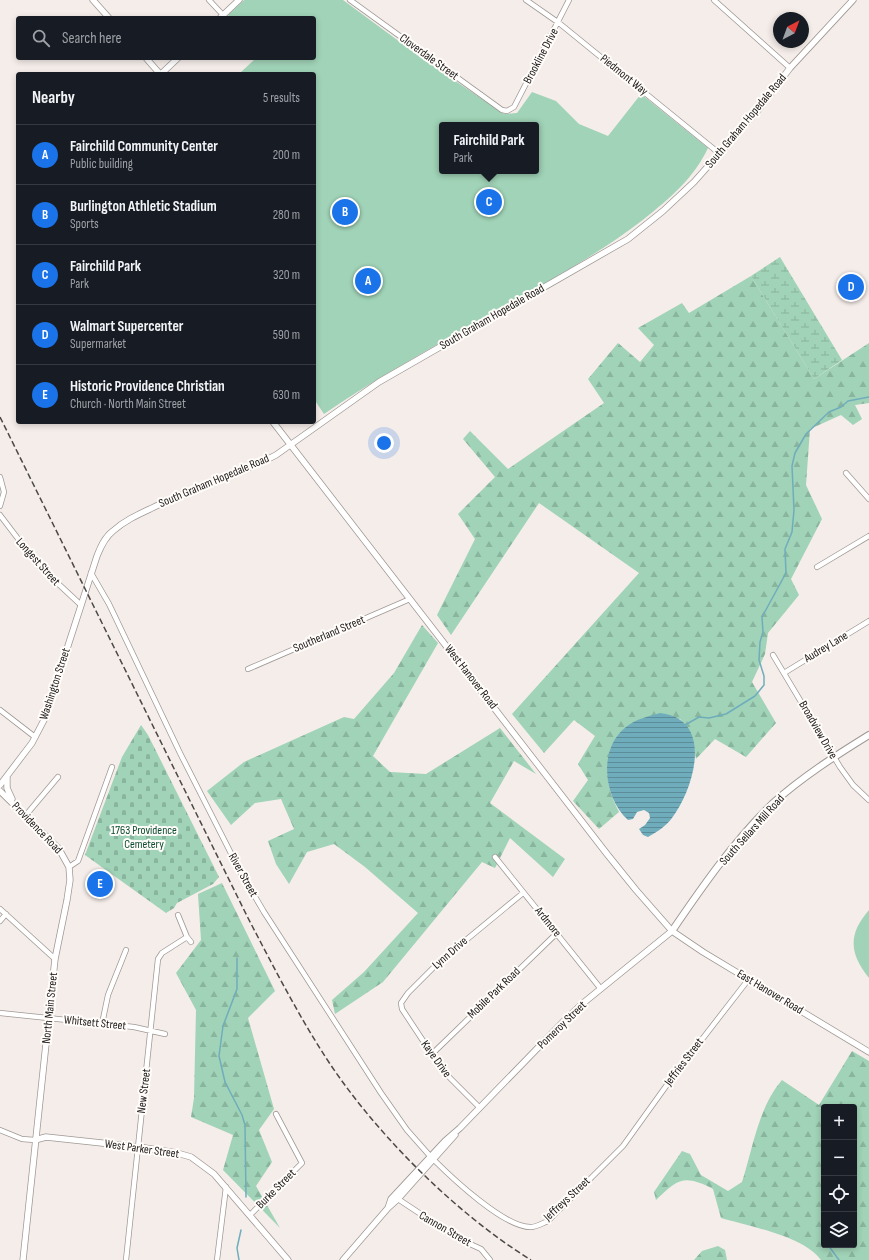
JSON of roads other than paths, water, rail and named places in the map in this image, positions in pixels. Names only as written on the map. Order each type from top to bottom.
[{"type":"main road","name":"South Sellars Mill Road","points":[[672,931],[731,851],[763,814],[808,774],[869,735]]},
{"type":"street","points":[[93,0],[108,16]]},
{"type":"street","points":[[209,0],[221,16],[239,0]]},
{"type":"street","name":"Cloverdale Street","points":[[350,0],[502,110],[510,111]]},
{"type":"street","name":"Piedmont Way","points":[[526,0],[559,23],[720,154]]},
{"type":"street","name":"Brookline Drive","points":[[510,111],[514,108],[559,23],[560,16],[569,0]]},
{"type":"street","points":[[714,0],[790,68]]},
{"type":"street","name":"South Graham Hopedale Road","points":[[91,573],[102,543],[112,531],[122,524],[166,501],[261,463],[290,446],[379,382],[628,239],[673,202],[720,154],[790,68],[853,0]]},
{"type":"street","points":[[148,60],[159,72]]},
{"type":"street","points":[[163,72],[176,60]]},
{"type":"street","name":"West Hanover Road","points":[[274,424],[607,854],[672,931]]},
{"type":"street","points":[[846,472],[869,499]]},
{"type":"street","points":[[0,477],[4,492],[0,506]]},
{"type":"street","name":"Longest Street","points":[[0,515],[38,565],[81,605]]},
{"type":"street","points":[[817,567],[869,536]]},
{"type":"street","name":"Washington Street","points":[[0,785],[35,737],[44,720],[91,573]]},
{"type":"street","name":"River Street","points":[[91,573],[109,604],[180,753],[241,873],[264,912],[381,1093],[407,1130],[432,1158],[464,1188]]},
{"type":"street","name":"Southerland Street","points":[[248,669],[410,599]]},
{"type":"street","name":"Audrey Lane","points":[[784,673],[869,621]]},
{"type":"street","name":"Broadview Drive","points":[[773,655],[834,757],[853,785],[869,800]]},
{"type":"street","points":[[0,710],[35,737]]},
{"type":"street","points":[[69,867],[78,861],[112,767]]},
{"type":"street","points":[[8,776],[7,788],[14,803]]},
{"type":"street","points":[[26,815],[58,777]]},
{"type":"street","name":"Providence Road","points":[[0,791],[14,803],[59,849],[69,867]]},
{"type":"street","name":"Ardmore","points":[[494,857],[601,989]]},
{"type":"street","name":"North Main Street","points":[[23,1260],[55,959],[68,900],[69,867]]},
{"type":"street","name":"Lynn Drive","points":[[412,1024],[402,1009],[402,1000],[448,954],[523,893]]},
{"type":"street","points":[[0,909],[55,959]]},
{"type":"street","points":[[0,921],[6,914]]},
{"type":"street","points":[[178,915],[187,937],[191,942]]},
{"type":"street","name":"Pomeroy Street","points":[[388,1208],[391,1199],[564,1021],[672,931]]},
{"type":"street","name":"East Hanover Road","points":[[672,931],[748,980],[869,1052]]},
{"type":"street","name":"Mobile Park Road","points":[[432,1054],[557,933]]},
{"type":"street","name":"New Street","points":[[126,1260],[158,959],[162,953],[187,937]]},
{"type":"street","points":[[102,1024],[108,995],[126,950]]},
{"type":"street","name":"Jeffries Street","points":[[623,1146],[668,1082],[748,980]]},
{"type":"street","name":"Whitsett Street","points":[[0,1013],[102,1024],[165,1034]]},
{"type":"street","name":"Kaye Drive","points":[[412,1024],[443,1071],[480,1108]]},
{"type":"street","name":"Burke Street","points":[[250,1215],[302,1163],[276,1114]]},
{"type":"street","name":"West Parker Street","points":[[0,1130],[22,1139],[35,1140],[46,1137],[138,1147],[177,1153],[191,1157],[207,1167],[226,1187],[288,1260]]},
{"type":"street","name":"Jeffreys Street","points":[[464,1188],[508,1220],[521,1226],[532,1228],[548,1220],[623,1146]]},
{"type":"street","name":"Pomeroy Street","points":[[343,1260],[388,1208],[398,1199],[432,1158]]},
{"type":"street","points":[[217,1260],[226,1187]]},
{"type":"street","name":"Cannon Street","points":[[398,1199],[457,1238],[481,1249],[490,1260]]},
{"type":"water","points":[[660,713],[677,718],[688,728],[694,741],[695,757],[687,790],[680,805],[667,824],[648,837],[643,835],[639,829],[645,825],[650,818],[649,813],[644,810],[637,812],[633,819],[628,820],[620,811],[613,799],[607,773],[608,760],[611,747],[617,736],[626,727],[638,720]]},
{"type":"waterway","points":[[685,725],[699,717],[709,718],[726,714],[755,696],[764,685],[764,676],[759,660],[760,642],[763,632],[762,617],[786,573],[785,549],[792,532],[794,510],[792,466],[795,453],[806,434],[829,412],[841,407],[848,401],[869,397]]},
{"type":"waterway","points":[[237,958],[237,989],[223,1026],[219,1056],[225,1082],[242,1115],[245,1125],[246,1197]]},
{"type":"waterway","points":[[239,1260],[237,1248],[241,1230]]},
{"type":"waterway","points":[[830,1248],[839,1260]]},
{"type":"railway","points":[[0,417],[248,918],[292,1001],[321,1050],[363,1109],[415,1166],[472,1218],[531,1260]]},
{"type":"place","name":"Fairchild Park","points":[[489,202]]},
{"type":"place","name":"Burlington Athletic Stadium","points":[[345,212]]},
{"type":"place","name":"Fairchild Community Center","points":[[368,281]]},
{"type":"place","name":"Walmart Supercenter","points":[[851,287]]},
{"type":"place","name":"Historic Providence Christian","points":[[100,884]]},
{"type":"park label","name":"1763 Providence Cemetery","points":[[144,837]]}]
